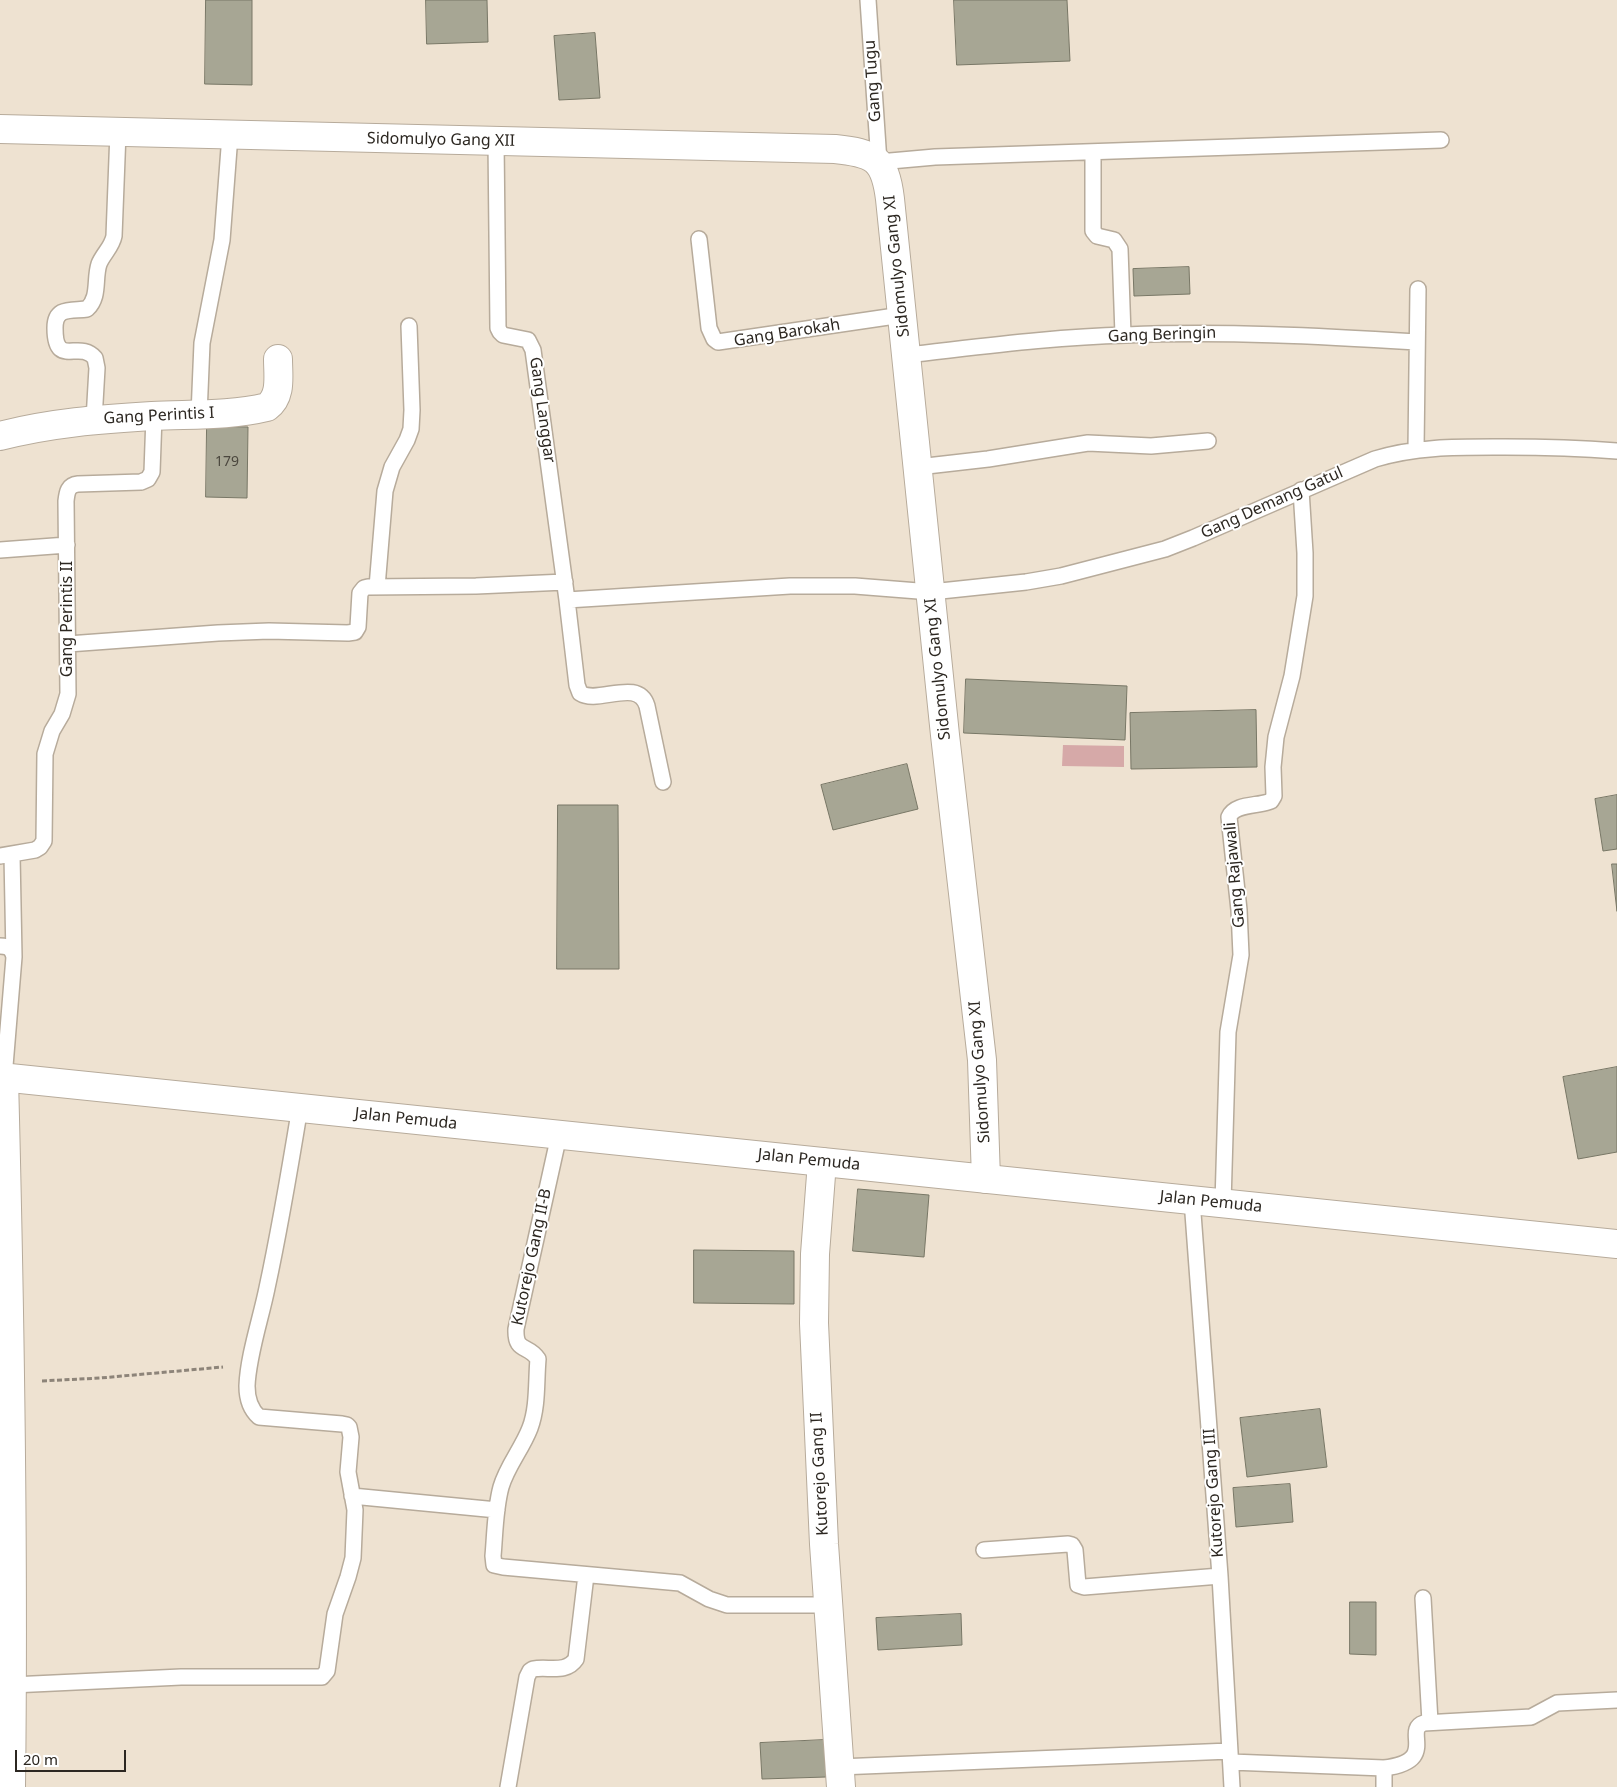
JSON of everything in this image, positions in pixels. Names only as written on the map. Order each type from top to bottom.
[{"type":"street","name":"Sidomulyo Gang XII","points":[[0,129],[834,149],[859,152],[879,162]]},
{"type":"street","name":"Sidomulyo Gang XI","points":[[879,162],[888,180],[945,735],[982,1060],[986,1178]]},
{"type":"street","name":"Gang Perintis I","points":[[0,436],[26,429],[94,420],[199,414],[267,407],[276,398],[278,360]]},
{"type":"street","name":"Jalan Pemuda","points":[[2,1078],[300,1107],[1617,1244]]},
{"type":"street","points":[[2,1078],[5,1338],[9,1382],[8,1694],[11,1787]]},
{"type":"street","name":"Kutorejo Gang II","points":[[822,1162],[815,1254],[814,1323],[828,1605],[840,1777]]},
{"type":"lane","name":"Gang Tugu","points":[[868,0],[879,162]]},
{"type":"lane","points":[[94,420],[97,368],[95,358],[88,352],[62,350],[58,347],[55,340],[55,321],[59,313],[87,309],[95,299],[99,264],[111,245],[114,236],[118,132]]},
{"type":"lane","points":[[199,414],[202,342],[222,240],[230,135]]},
{"type":"lane","points":[[879,162],[920,157],[1441,140]]},
{"type":"lane","name":"Gang Langgar","points":[[496,141],[498,328],[503,335],[525,338],[534,350],[577,685],[580,693],[589,696],[632,692],[643,698],[647,706],[663,782]]},
{"type":"lane","points":[[1093,152],[1093,231],[1097,236],[1114,240],[1119,245],[1123,335]]},
{"type":"lane","name":"Gang Barokah","points":[[699,239],[710,328],[714,339],[718,342],[902,315]]},
{"type":"lane","points":[[1416,449],[1418,289]]},
{"type":"lane","points":[[377,587],[385,491],[392,467],[405,445],[410,429],[412,410],[409,326]]},
{"type":"lane","name":"Gang Beringin","points":[[906,355],[1062,339],[1123,335],[1250,333],[1417,342]]},
{"type":"lane","name":"Gang Perintis II","points":[[6,855],[35,850],[44,841],[44,754],[48,741],[62,714],[68,694],[66,501],[69,488],[71,485],[78,484],[141,482],[148,479],[152,472],[154,416]]},
{"type":"lane","points":[[918,467],[988,459],[1088,443],[1151,446],[1208,441]]},
{"type":"lane","name":"Gang Demang Gatul","points":[[567,600],[790,586],[855,586],[931,592],[1026,582],[1061,576],[1165,548],[1193,538],[1300,490],[1396,452],[1460,447],[1586,448],[1617,451]]},
{"type":"lane","name":"Gang Rajawali","points":[[1223,1203],[1228,1032],[1240,955],[1239,910],[1229,817],[1230,813],[1235,809],[1271,801],[1274,796],[1273,767],[1276,737],[1292,676],[1305,596],[1305,553],[1300,490]]},
{"type":"lane","points":[[0,550],[67,545]]},
{"type":"lane","points":[[68,644],[269,631],[351,633],[355,632],[358,628],[360,593],[364,588],[565,582]]},
{"type":"lane","points":[[2,1078],[14,957],[6,855]]},
{"type":"lane","points":[[0,946],[7,946],[14,957]]},
{"type":"lane","points":[[8,1694],[181,1677],[322,1677],[325,1674],[335,1614],[351,1565],[356,1517],[348,1472],[351,1437],[349,1427],[342,1424],[259,1417],[252,1409],[248,1394],[250,1364],[278,1236],[300,1107]]},
{"type":"lane","name":"Kutorejo Gang II-B","points":[[497,1510],[505,1477],[523,1444],[534,1409],[538,1359],[533,1353],[519,1346],[516,1340],[516,1329],[559,1135]]},
{"type":"lane","name":"Kutorejo Gang III","points":[[1192,1200],[1220,1576],[1232,1787]]},
{"type":"lane","points":[[352,1496],[497,1510],[493,1556],[494,1564],[502,1567],[680,1583],[709,1599],[728,1606],[828,1605]]},
{"type":"lane","points":[[984,1550],[1063,1544],[1072,1545],[1075,1550],[1078,1585],[1084,1587],[1220,1576]]},
{"type":"lane","points":[[508,1787],[527,1677],[533,1669],[564,1668],[572,1665],[576,1659],[586,1575]]},
{"type":"lane","points":[[1423,1598],[1430,1722]]},
{"type":"lane","points":[[840,1777],[1230,1757],[1384,1768],[1398,1766],[1412,1759],[1417,1750],[1416,1729],[1421,1724],[1525,1718],[1557,1703],[1617,1700]]},
{"type":"lane","points":[[1384,1768],[1384,1787]]},
{"type":"path","points":[[9,1382],[100,1378],[250,1364]]},
{"type":"shaded area","points":[[1063,745],[1124,746],[1124,767],[1062,766]]},
{"type":"building","points":[[206,0],[252,0],[252,85],[205,84]]},
{"type":"building","points":[[426,0],[487,0],[488,42],[427,44]]},
{"type":"building","points":[[954,0],[1067,0],[1070,61],[957,65]]},
{"type":"building","points":[[595,33],[600,98],[559,100],[554,36]]},
{"type":"building","points":[[1189,267],[1190,294],[1134,296],[1133,269]]},
{"type":"building","points":[[207,426],[248,427],[247,498],[206,497]]},
{"type":"building","points":[[966,679],[1127,686],[1125,740],[964,733]]},
{"type":"building","points":[[1256,710],[1257,767],[1131,769],[1130,713]]},
{"type":"building","points":[[907,764],[918,809],[833,830],[821,785]]},
{"type":"building","points":[[1617,795],[1617,849],[1603,851],[1595,799]]},
{"type":"building","points":[[558,805],[618,805],[619,969],[557,969]]},
{"type":"building","points":[[1612,864],[1617,864],[1617,911]]},
{"type":"building","points":[[1617,1067],[1617,1152],[1578,1159],[1563,1077]]},
{"type":"building","points":[[858,1189],[929,1195],[924,1257],[853,1251]]},
{"type":"building","points":[[694,1250],[794,1251],[794,1304],[694,1303]]},
{"type":"building","points":[[1320,1409],[1327,1467],[1247,1477],[1240,1418]]},
{"type":"building","points":[[1290,1484],[1293,1522],[1236,1527],[1233,1488]]},
{"type":"building","points":[[1350,1602],[1376,1602],[1376,1655],[1350,1654]]},
{"type":"building","points":[[961,1614],[962,1645],[878,1650],[876,1618]]},
{"type":"building","points":[[824,1740],[826,1777],[762,1779],[760,1743]]}]
